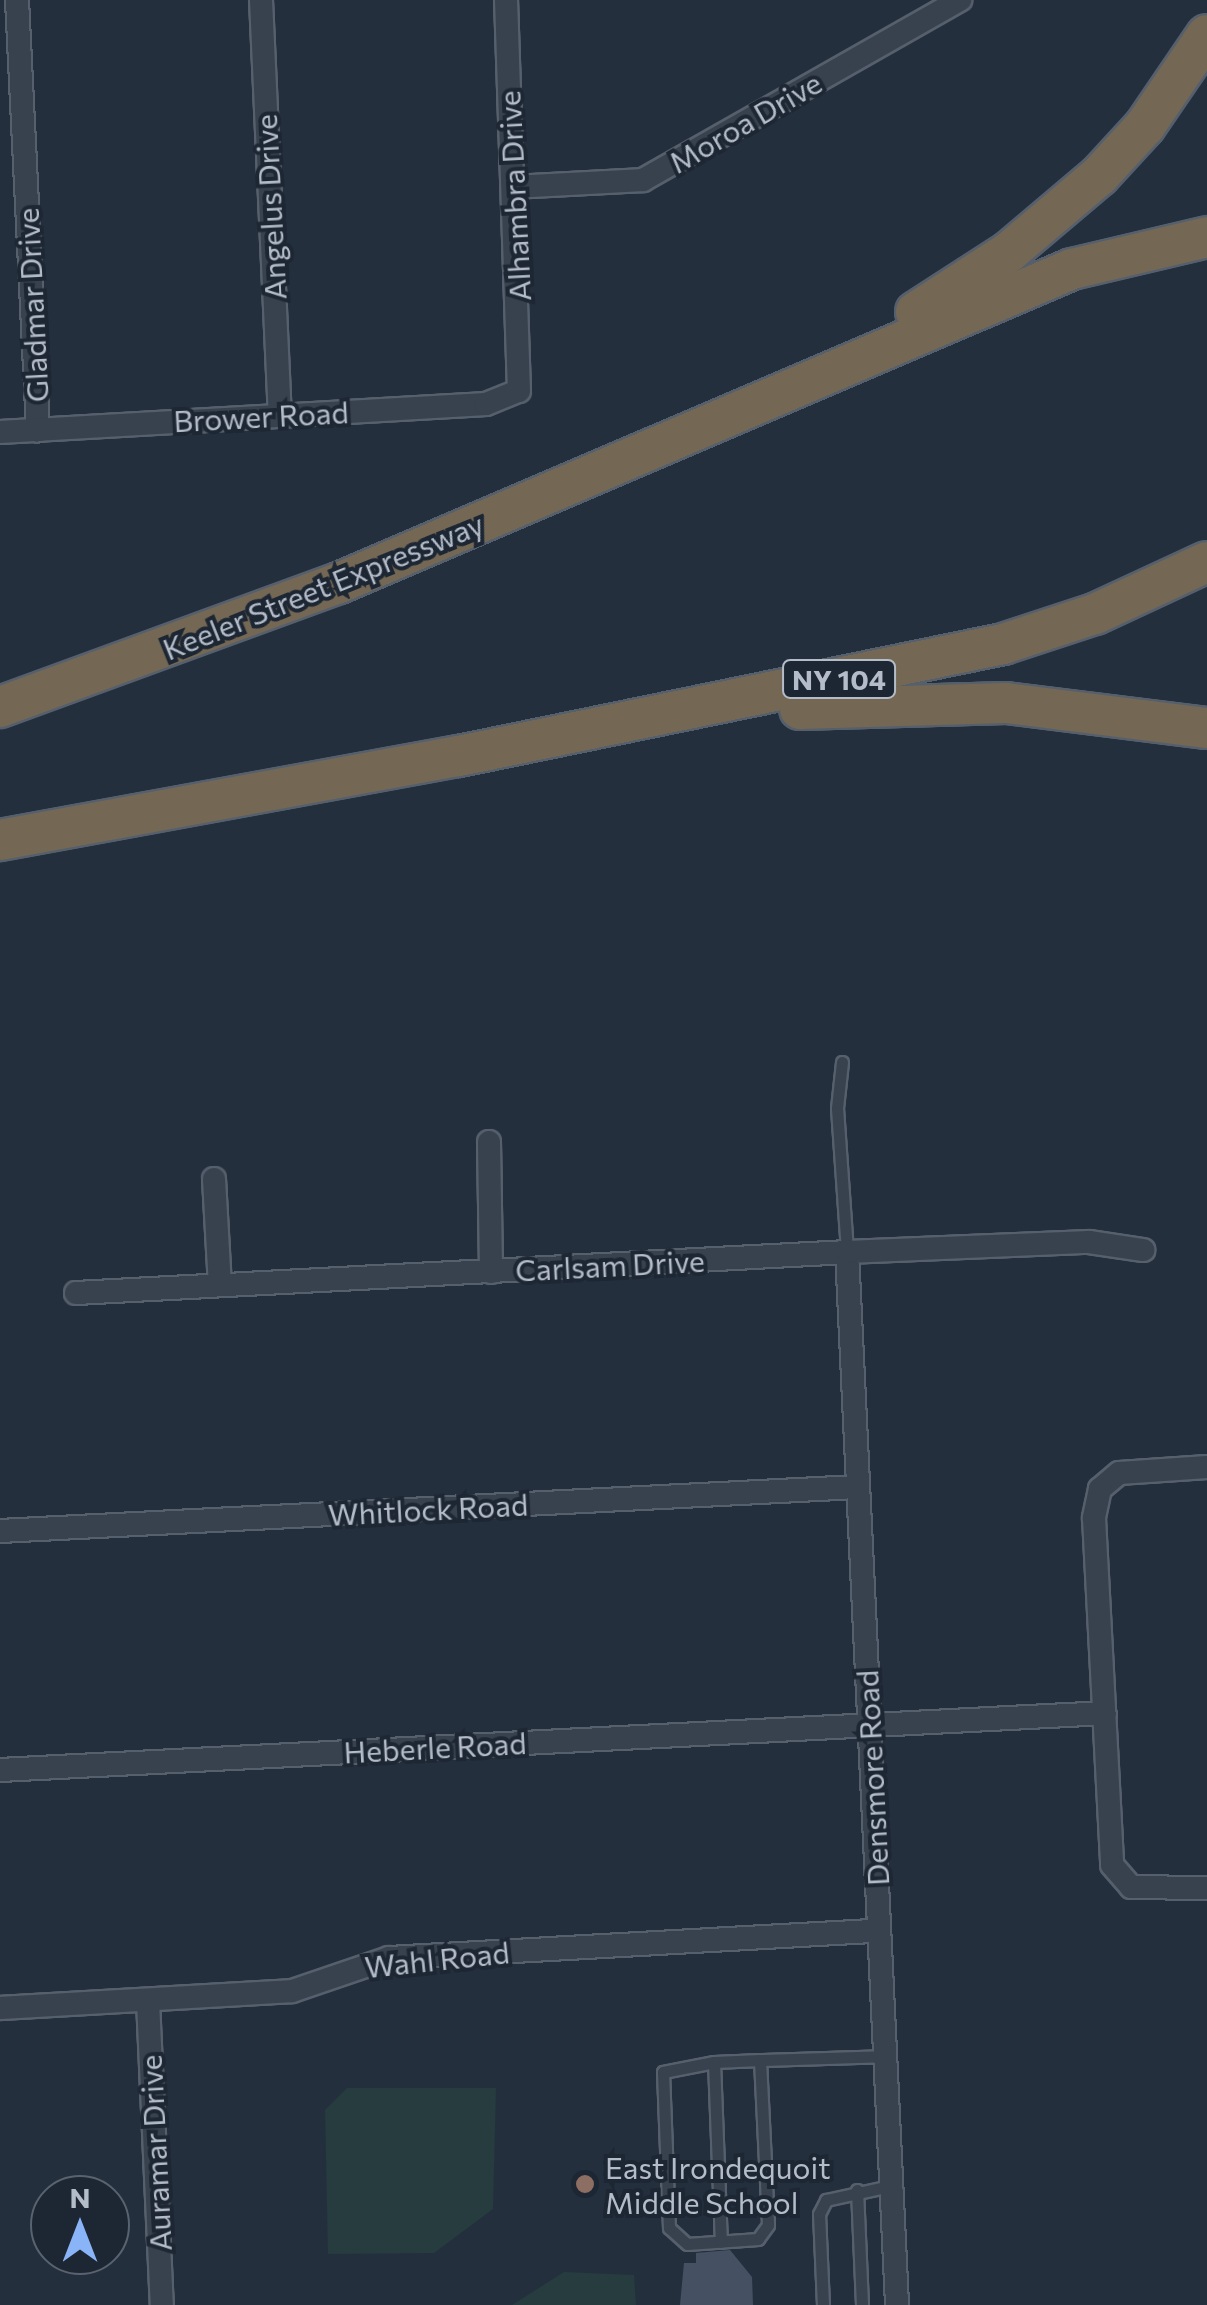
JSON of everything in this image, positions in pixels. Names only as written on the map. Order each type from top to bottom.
[{"type":"highway","points":[[640,451],[909,315],[1009,252],[1126,148],[1207,34]]},
{"type":"highway","points":[[640,451],[1072,269],[1207,237]]},
{"type":"highway","name":"Keeler Street Expressway","points":[[0,706],[324,590],[640,451]]},
{"type":"highway","name":"NY 104","points":[[0,840],[460,756],[1003,644],[1096,614],[1207,562]]},
{"type":"highway","points":[[460,756],[893,702],[1037,705],[1207,728]]},
{"type":"street","name":"Gladmar Drive","points":[[17,0],[38,430]]},
{"type":"street","name":"Angelus Drive","points":[[261,0],[280,414]]},
{"type":"street","name":"Alhambra Drive","points":[[506,0],[519,391]]},
{"type":"street","name":"Moroa Drive","points":[[514,187],[643,180],[960,0]]},
{"type":"street","name":"Brower Road","points":[[0,432],[486,404],[519,391]]},
{"type":"street","points":[[489,1142],[491,1272]]},
{"type":"street","points":[[214,1179],[220,1285]]},
{"type":"street","name":"Carlsam Drive","points":[[76,1293],[1089,1242],[1143,1250]]},
{"type":"street","name":"Densmore Road","points":[[847,1252],[897,2305]]},
{"type":"street","points":[[1207,1467],[1119,1473],[1100,1489],[1094,1518],[1116,1875],[1144,1890],[1207,1888]]},
{"type":"street","name":"Whitlock Road","points":[[0,1532],[857,1487]]},
{"type":"street","name":"Heberle Road","points":[[0,1770],[1104,1713]]},
{"type":"street","name":"Wahl Road","points":[[0,2008],[306,1988],[389,1958],[879,1931]]},
{"type":"street","name":"Auramar Drive","points":[[148,2001],[162,2305]]},
{"type":"lane","points":[[842,1062],[837,1108],[847,1252]]},
{"type":"lane","points":[[760,2060],[768,2225],[758,2239],[687,2244],[669,2228],[663,2072],[714,2062],[760,2060],[884,2056]]},
{"type":"lane","points":[[714,2062],[721,2242]]},
{"type":"lane","points":[[823,2305],[818,2214],[838,2192],[890,2186]]},
{"type":"lane","points":[[857,2190],[862,2305]]},
{"type":"green space","points":[[347,2088],[496,2088],[493,2209],[434,2253],[328,2254],[325,2110]]},
{"type":"green space","points":[[564,2272],[634,2275],[636,2305],[512,2305]]},
{"type":"building","name":"East Irondequoit Middle School","points":[[730,2250],[752,2277],[753,2305],[680,2305],[684,2263],[696,2263],[696,2253]]},
{"type":"place","name":"East Irondequoit Middle School","points":[[585,2184]]}]
